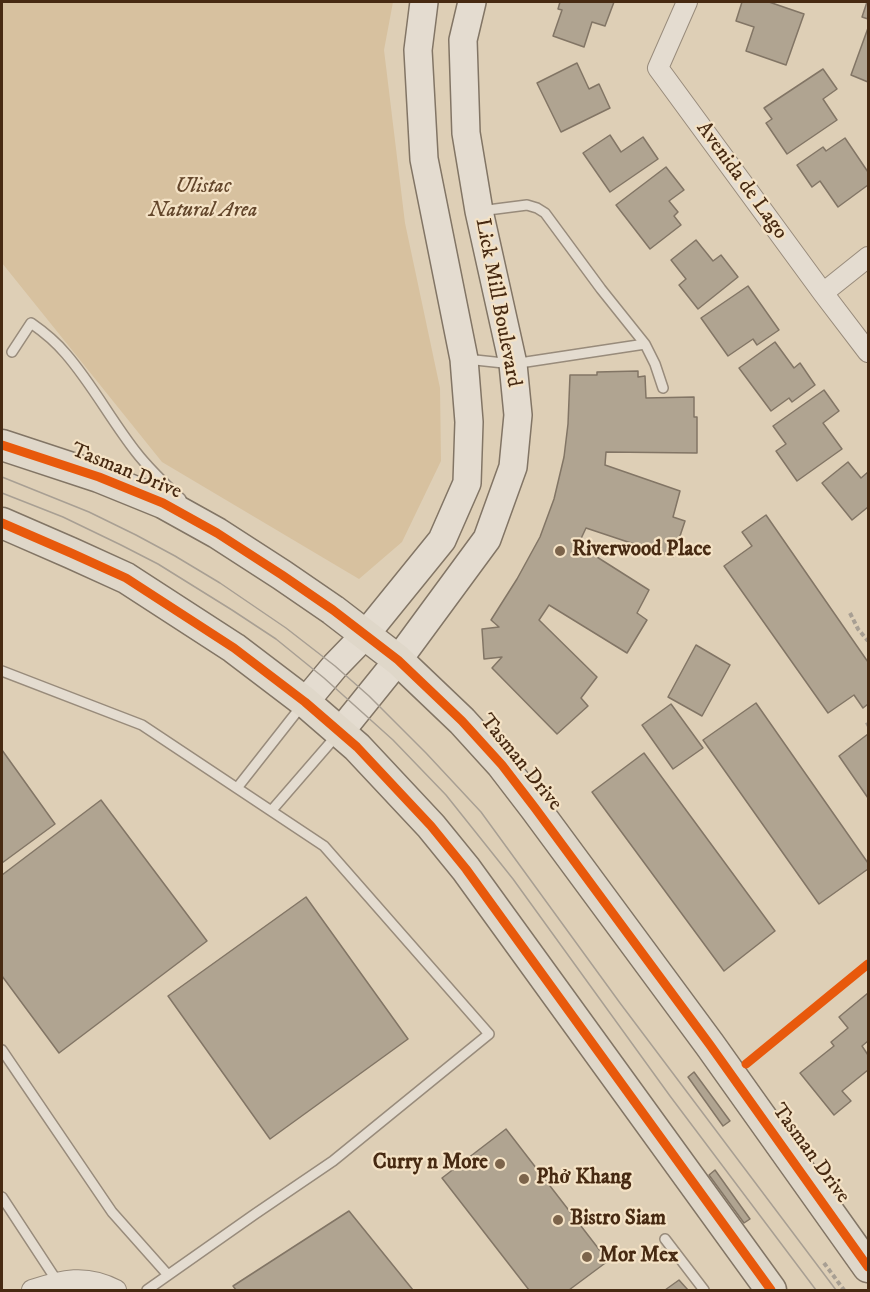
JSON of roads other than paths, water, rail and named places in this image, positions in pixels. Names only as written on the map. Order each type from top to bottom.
[{"type":"main road","name":"Lick Mill Boulevard","points":[[305,702],[334,666],[365,635],[442,540],[466,483],[469,422],[464,358],[424,159],[418,50],[424,2]]},
{"type":"main road","name":"Lick Mill Boulevard","points":[[340,732],[398,660],[487,539],[513,467],[518,415],[513,364],[479,211],[466,133],[464,40],[472,2]]},
{"type":"main road","name":"Tasman Drive","points":[[2,446],[99,477],[163,503],[217,533],[282,575],[333,610],[398,660],[462,721],[527,797],[710,1046],[868,1267]]},
{"type":"main road","points":[[2,523],[126,578],[234,648],[305,702],[340,732],[389,780],[432,826],[466,869],[771,1290]]},
{"type":"street","name":"Avenida de Lago","points":[[687,2],[658,68],[868,352]]},
{"type":"street","points":[[823,293],[868,257]]},
{"type":"street","points":[[32,1290],[57,1281],[83,1280],[116,1290]]},
{"type":"lane","points":[[479,211],[526,205],[545,213],[645,344],[663,388]]},
{"type":"lane","points":[[12,352],[31,323],[51,338],[82,375],[136,453],[217,533]]},
{"type":"lane","points":[[464,358],[513,364],[645,344]]},
{"type":"lane","points":[[2,671],[142,725],[324,846],[489,1034],[333,1161],[147,1290]]},
{"type":"lane","points":[[237,788],[305,702]]},
{"type":"lane","points":[[272,810],[340,732]]},
{"type":"lane","points":[[2,1050],[112,1212],[168,1275]]},
{"type":"lane","points":[[2,1197],[57,1281]]},
{"type":"lane","points":[[665,1239],[704,1290]]},
{"type":"tram line","points":[[2,477],[89,512],[175,556],[220,583],[286,628],[369,696],[481,812],[620,1003],[836,1290]]},
{"type":"tram line","points":[[2,493],[63,517],[121,545],[158,564],[232,610],[276,639],[324,678],[393,740],[446,795],[513,879],[670,1096],[816,1290]]},
{"type":"place","name":"Riverwood Place","points":[[560,551]]},
{"type":"place","name":"Curry n More","points":[[500,1164]]},
{"type":"place","name":"Phở Khang","points":[[524,1179]]},
{"type":"place","name":"Bistro Siam","points":[[558,1220]]},
{"type":"place","name":"Mor Mex","points":[[587,1257]]},
{"type":"park label","name":"Ulistac Natural Area","points":[[203,200]]}]
